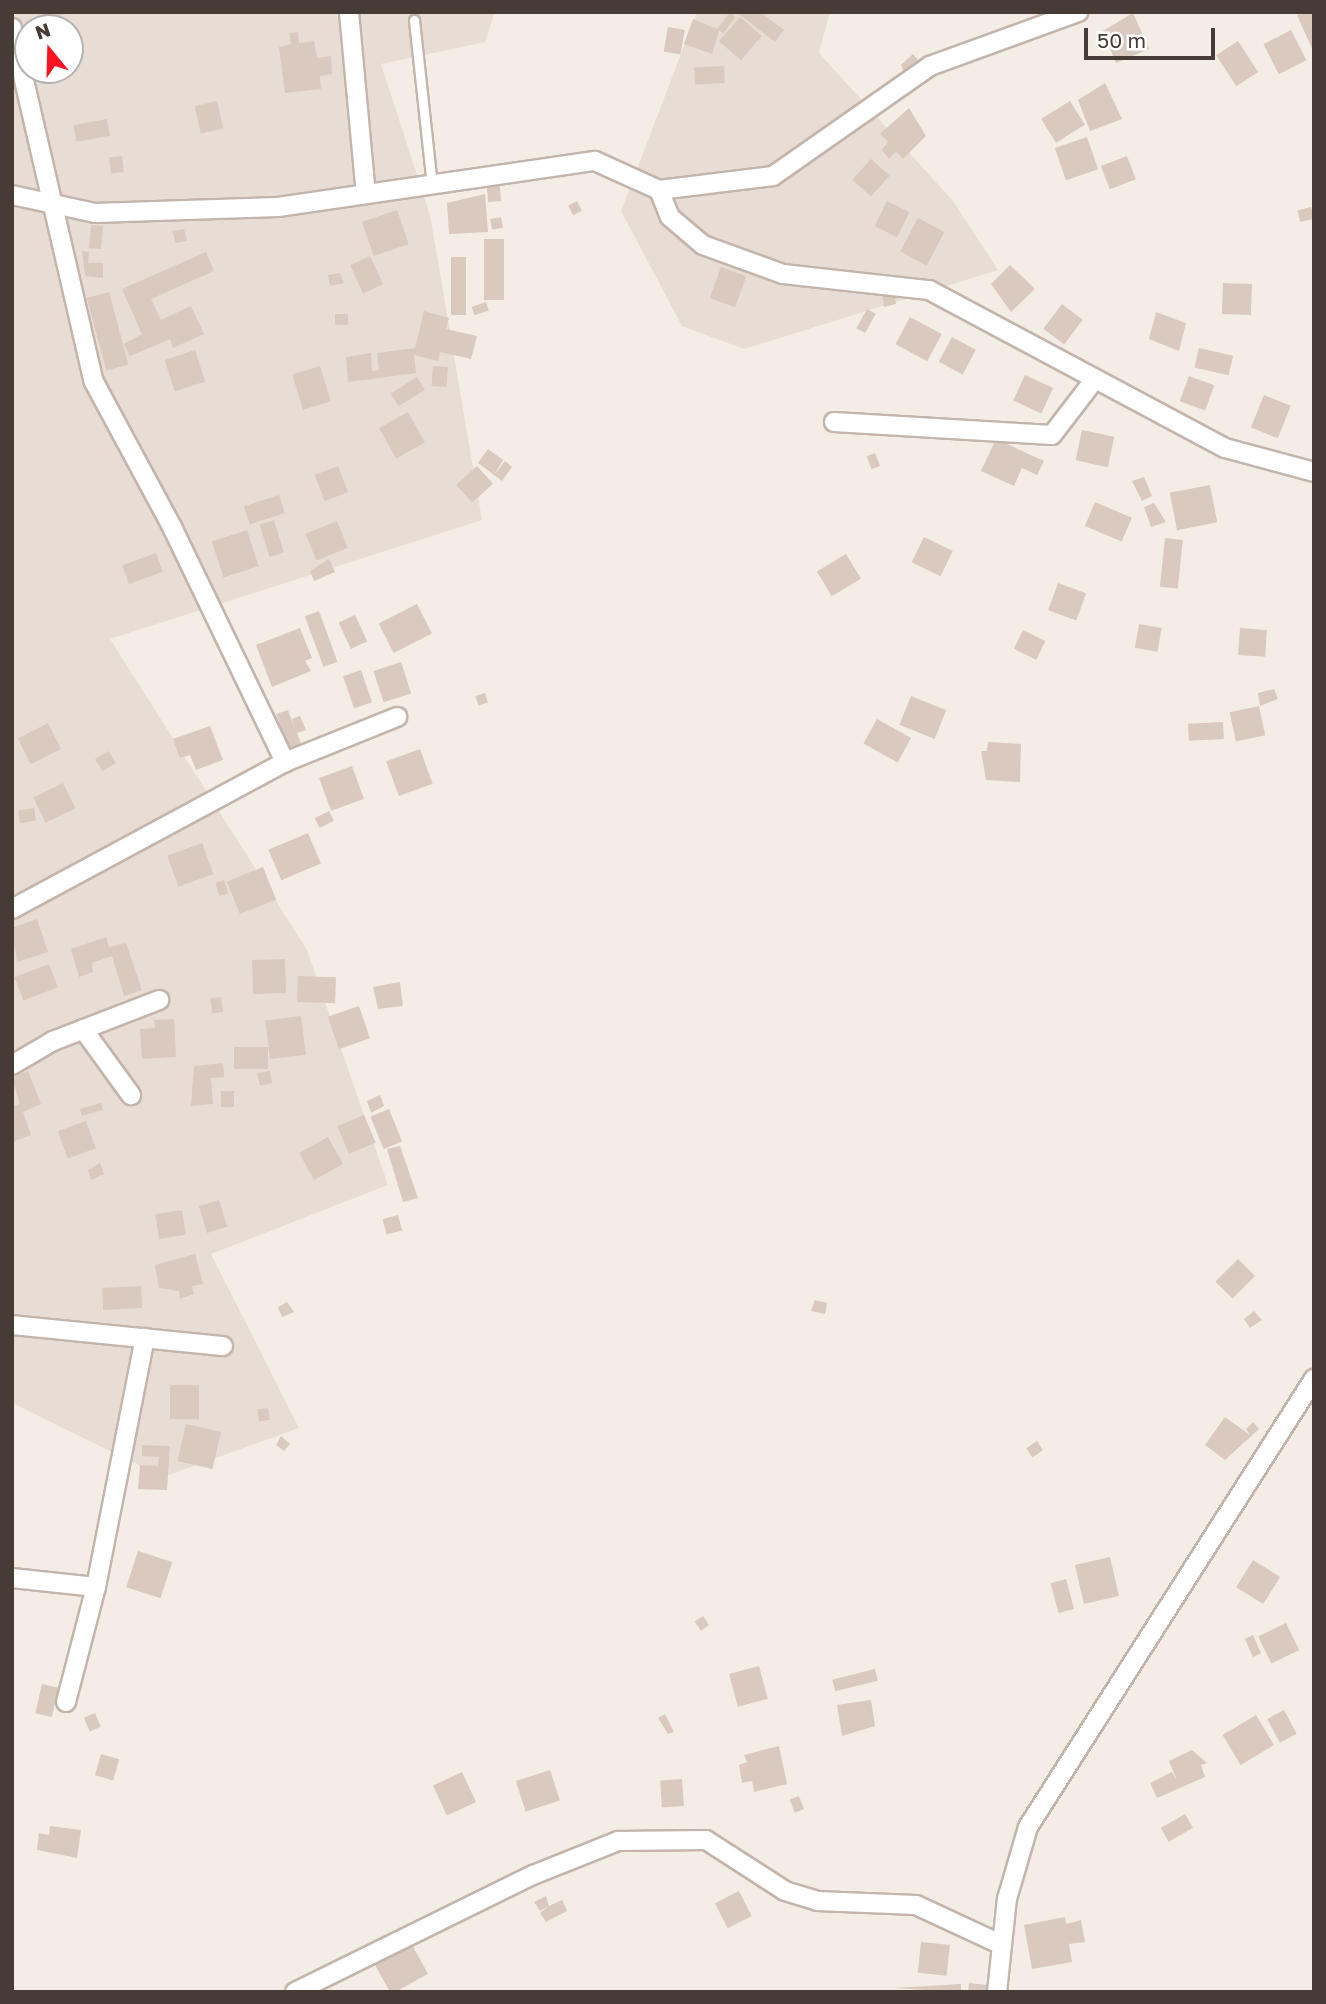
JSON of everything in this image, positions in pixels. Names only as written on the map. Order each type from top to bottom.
[{"type":"street","points":[[349,12],[366,194]]},
{"type":"street","points":[[12,195],[108,212],[278,207],[595,160],[659,190],[773,176],[930,66],[1078,12]]},
{"type":"street","points":[[12,28],[94,382],[173,529],[285,762]]},
{"type":"street","points":[[659,190],[670,217],[703,245],[783,274],[929,290],[1226,448],[1314,471]]},
{"type":"street","points":[[834,422],[1052,435],[1094,379]]},
{"type":"street","points":[[12,909],[285,762],[397,717]]},
{"type":"street","points":[[12,1065],[83,1029],[159,1000]]},
{"type":"street","points":[[83,1029],[131,1095]]},
{"type":"street","points":[[12,1325],[223,1346]]},
{"type":"street","points":[[66,1702],[96,1587],[145,1338]]},
{"type":"street","points":[[997,1992],[1007,1899],[1028,1827],[1314,1379]]},
{"type":"street","points":[[12,1578],[96,1587]]},
{"type":"street","points":[[295,1992],[533,1875],[618,1841],[706,1840],[785,1891],[817,1901],[916,1905],[1002,1945]]},
{"type":"lane","points":[[414,20],[432,185]]},
{"type":"shaded area","points":[[12,12],[495,12],[485,42],[381,64],[430,215],[482,520],[110,639],[307,950],[388,1185],[211,1254],[299,1428],[163,1477],[12,1403]]},
{"type":"shaded area","points":[[697,12],[830,12],[819,53],[953,201],[998,270],[744,349],[682,326],[621,211]]},
{"type":"building","points":[[42,12],[68,12],[65,14]]},
{"type":"building","points":[[730,12],[735,17],[724,33],[719,31],[712,54],[684,44],[693,19],[717,29]]},
{"type":"building","points":[[736,12],[760,12],[784,30],[775,42]]},
{"type":"building","points":[[1314,12],[1314,53],[1297,15]]},
{"type":"building","points":[[1133,13],[1149,49],[1116,63],[1103,31]]},
{"type":"building","points":[[740,17],[762,36],[741,60],[719,41]]},
{"type":"building","points":[[668,27],[685,30],[680,55],[664,52]]},
{"type":"building","points":[[1291,30],[1306,60],[1279,74],[1263,44]]},
{"type":"building","points":[[298,32],[299,43],[314,41],[317,58],[331,56],[332,74],[320,76],[321,89],[285,93],[279,47],[291,44],[289,33]]},
{"type":"building","points":[[1238,41],[1258,72],[1236,86],[1216,55]]},
{"type":"building","points":[[913,54],[919,61],[904,72],[901,65]]},
{"type":"building","points":[[724,66],[725,83],[695,85],[694,68]]},
{"type":"building","points":[[1105,83],[1122,119],[1090,131],[1078,100]]},
{"type":"building","points":[[217,101],[223,128],[201,133],[195,106]]},
{"type":"building","points":[[1070,101],[1085,125],[1056,143],[1041,119]]},
{"type":"building","points":[[909,108],[926,136],[903,159],[896,151],[889,159],[882,150],[888,142],[880,134]]},
{"type":"building","points":[[107,119],[110,136],[76,142],[74,125]]},
{"type":"building","points":[[1087,137],[1098,169],[1066,180],[1055,148]]},
{"type":"building","points":[[122,156],[124,172],[111,173],[109,158]]},
{"type":"building","points":[[1127,156],[1136,179],[1110,189],[1101,166]]},
{"type":"building","points":[[871,159],[890,176],[871,197],[852,180]]},
{"type":"building","points":[[499,177],[501,201],[488,202],[486,178]]},
{"type":"building","points":[[485,194],[488,232],[449,234],[447,203]]},
{"type":"building","points":[[577,201],[582,211],[573,215],[568,206]]},
{"type":"building","points":[[887,201],[909,212],[897,237],[875,226]]},
{"type":"building","points":[[1311,207],[1314,219],[1300,222],[1297,210]]},
{"type":"building","points":[[397,210],[409,244],[374,256],[362,222]]},
{"type":"building","points":[[501,217],[503,228],[492,230],[490,219]]},
{"type":"building","points":[[918,218],[944,232],[927,266],[900,252]]},
{"type":"building","points":[[91,225],[103,226],[101,249],[89,248]]},
{"type":"building","points":[[184,229],[187,241],[176,243],[172,231]]},
{"type":"building","points":[[484,239],[504,239],[504,300],[484,300]]},
{"type":"building","points":[[82,251],[89,252],[88,263],[103,263],[103,278],[85,276]]},
{"type":"building","points":[[206,252],[214,271],[151,299],[161,320],[191,306],[204,334],[173,348],[170,339],[130,356],[124,344],[142,334],[122,289]]},
{"type":"building","points":[[370,256],[383,284],[363,293],[350,265]]},
{"type":"building","points":[[451,257],[466,257],[466,315],[451,315]]},
{"type":"building","points":[[1010,265],[1035,289],[1011,312],[991,284]]},
{"type":"building","points":[[721,267],[746,276],[735,307],[710,298]]},
{"type":"building","points":[[340,273],[344,283],[330,286],[328,275]]},
{"type":"building","points":[[1223,283],[1252,284],[1251,315],[1222,314]]},
{"type":"building","points":[[894,290],[896,304],[884,307],[882,291]]},
{"type":"building","points":[[109,292],[128,364],[106,370],[87,298]]},
{"type":"building","points":[[486,302],[489,311],[475,315],[472,307]]},
{"type":"building","points":[[1062,304],[1083,320],[1064,344],[1043,329]]},
{"type":"building","points":[[867,309],[876,314],[865,333],[856,328]]},
{"type":"building","points":[[424,311],[449,318],[446,329],[477,336],[471,359],[440,352],[438,361],[414,355],[416,373],[348,382],[346,357],[371,353],[372,371],[379,370],[377,353],[415,348]]},
{"type":"building","points":[[1156,312],[1186,323],[1179,351],[1149,339]]},
{"type":"building","points":[[335,314],[348,314],[348,325],[335,325]]},
{"type":"building","points":[[910,317],[942,334],[927,361],[895,344]]},
{"type":"building","points":[[952,337],[976,350],[963,374],[939,362]]},
{"type":"building","points":[[1199,348],[1233,356],[1229,375],[1195,367]]},
{"type":"building","points":[[195,350],[205,381],[175,391],[165,360]]},
{"type":"building","points":[[320,366],[331,401],[303,410],[292,374]]},
{"type":"building","points":[[433,366],[448,367],[447,387],[432,386]]},
{"type":"building","points":[[1025,375],[1053,388],[1041,413],[1013,400]]},
{"type":"building","points":[[1189,376],[1214,385],[1205,411],[1180,401]]},
{"type":"building","points":[[417,377],[425,390],[399,406],[391,393]]},
{"type":"building","points":[[1264,395],[1291,406],[1278,438],[1251,427]]},
{"type":"building","points":[[408,412],[425,443],[396,459],[379,428]]},
{"type":"building","points":[[1082,430],[1114,437],[1108,467],[1076,460]]},
{"type":"building","points":[[996,439],[1044,461],[1037,475],[1022,468],[1014,486],[981,471]]},
{"type":"building","points":[[488,449],[503,460],[494,475],[478,463]]},
{"type":"building","points":[[875,453],[880,466],[872,469],[867,456]]},
{"type":"building","points":[[505,461],[512,467],[502,481],[494,475]]},
{"type":"building","points":[[338,466],[348,492],[325,501],[315,475]]},
{"type":"building","points":[[477,466],[493,484],[472,503],[456,485]]},
{"type":"building","points":[[1144,477],[1152,496],[1142,501],[1132,481]]},
{"type":"building","points":[[1210,485],[1217,522],[1177,530],[1170,493]]},
{"type":"building","points":[[279,495],[285,513],[250,525],[244,506]]},
{"type":"building","points":[[1095,502],[1132,518],[1122,542],[1085,526]]},
{"type":"building","points":[[1154,503],[1166,522],[1151,527],[1144,507]]},
{"type":"building","points":[[274,520],[284,553],[270,557],[260,524]]},
{"type":"building","points":[[337,521],[348,548],[316,561],[305,534]]},
{"type":"building","points":[[247,530],[259,566],[224,578],[212,541]]},
{"type":"building","points":[[924,537],[953,551],[940,576],[912,562]]},
{"type":"building","points":[[1165,538],[1183,540],[1178,589],[1160,587]]},
{"type":"building","points":[[156,553],[163,572],[129,584],[122,565]]},
{"type":"building","points":[[846,554],[861,579],[832,596],[817,572]]},
{"type":"building","points":[[329,559],[335,572],[314,581],[310,571]]},
{"type":"building","points":[[1058,583],[1086,593],[1076,621],[1048,610]]},
{"type":"building","points":[[417,604],[432,633],[394,653],[379,624]]},
{"type":"building","points":[[319,611],[337,662],[323,667],[305,616]]},
{"type":"building","points":[[355,615],[367,641],[351,649],[339,623]]},
{"type":"building","points":[[1139,624],[1162,628],[1157,652],[1135,648]]},
{"type":"building","points":[[300,628],[312,658],[305,661],[311,671],[272,687],[256,645]]},
{"type":"building","points":[[1240,628],[1267,630],[1265,657],[1238,655]]},
{"type":"building","points":[[1023,630],[1045,641],[1036,660],[1014,649]]},
{"type":"building","points":[[401,662],[411,693],[384,702],[373,671]]},
{"type":"building","points":[[361,670],[372,702],[354,708],[343,676]]},
{"type":"building","points":[[1274,689],[1278,699],[1260,706],[1258,693]]},
{"type":"building","points":[[485,693],[488,703],[478,705],[475,696]]},
{"type":"building","points":[[911,696],[946,710],[935,739],[899,725]]},
{"type":"building","points":[[1259,706],[1265,735],[1236,742],[1230,712]]},
{"type":"building","points":[[288,710],[294,727],[292,719],[300,716],[306,730],[297,733],[302,746],[290,750],[276,714]]},
{"type":"building","points":[[877,719],[911,738],[898,762],[863,743]]},
{"type":"building","points":[[1223,722],[1224,739],[1189,741],[1188,724]]},
{"type":"building","points":[[48,723],[61,749],[31,764],[18,738]]},
{"type":"building","points":[[210,726],[223,760],[196,770],[190,755],[180,758],[173,739]]},
{"type":"building","points":[[988,742],[1021,744],[1020,782],[986,780],[981,751],[987,751]]},
{"type":"building","points":[[420,749],[433,784],[399,796],[386,761]]},
{"type":"building","points":[[109,751],[116,763],[102,771],[95,759]]},
{"type":"building","points":[[352,766],[364,799],[331,811],[319,778]]},
{"type":"building","points":[[63,783],[75,808],[46,823],[33,797]]},
{"type":"building","points":[[34,808],[36,821],[20,823],[18,811]]},
{"type":"building","points":[[329,811],[334,821],[320,828],[315,818]]},
{"type":"building","points":[[308,833],[321,863],[281,880],[268,850]]},
{"type":"building","points":[[202,843],[213,874],[179,887],[167,856]]},
{"type":"building","points":[[263,867],[276,899],[240,914],[227,882]]},
{"type":"building","points":[[224,880],[228,893],[219,896],[215,883]]},
{"type":"building","points":[[37,919],[48,952],[17,962],[12,928]]},
{"type":"building","points":[[106,937],[109,947],[126,943],[142,990],[124,996],[112,956],[92,963],[93,972],[79,977],[71,949]]},
{"type":"building","points":[[285,959],[286,993],[253,994],[252,960]]},
{"type":"building","points":[[49,964],[58,987],[23,1001],[14,977]]},
{"type":"building","points":[[298,976],[336,977],[335,1003],[297,1002]]},
{"type":"building","points":[[400,982],[403,1006],[378,1009],[373,987]]},
{"type":"building","points":[[221,997],[223,1012],[212,1013],[210,999]]},
{"type":"building","points":[[359,1006],[370,1038],[339,1049],[328,1017]]},
{"type":"building","points":[[301,1016],[306,1055],[270,1059],[265,1020]]},
{"type":"building","points":[[174,1019],[176,1057],[142,1059],[140,1029],[155,1028],[154,1020]]},
{"type":"building","points":[[234,1047],[268,1047],[268,1069],[234,1069]]},
{"type":"building","points":[[223,1063],[224,1077],[211,1078],[213,1104],[191,1106],[194,1066]]},
{"type":"building","points":[[28,1071],[41,1104],[23,1112],[31,1135],[12,1142],[12,1107],[20,1104],[12,1078]]},
{"type":"building","points":[[270,1071],[272,1083],[260,1086],[257,1073]]},
{"type":"building","points":[[221,1091],[234,1091],[234,1107],[221,1107]]},
{"type":"building","points":[[380,1095],[384,1106],[371,1113],[367,1101]]},
{"type":"building","points":[[101,1103],[103,1110],[82,1116],[80,1109]]},
{"type":"building","points":[[389,1109],[402,1141],[384,1149],[370,1116]]},
{"type":"building","points":[[364,1115],[376,1143],[349,1154],[337,1126]]},
{"type":"building","points":[[86,1121],[96,1148],[68,1159],[58,1131]]},
{"type":"building","points":[[328,1137],[343,1164],[314,1180],[299,1153]]},
{"type":"building","points":[[400,1146],[418,1198],[403,1202],[387,1149]]},
{"type":"building","points":[[100,1163],[104,1174],[91,1180],[88,1170]]},
{"type":"building","points":[[219,1200],[227,1227],[207,1233],[199,1206]]},
{"type":"building","points":[[182,1210],[186,1235],[159,1239],[155,1214]]},
{"type":"building","points":[[398,1215],[402,1230],[387,1235],[383,1219]]},
{"type":"building","points":[[195,1254],[203,1284],[192,1286],[194,1294],[180,1299],[179,1291],[159,1288],[155,1265]]},
{"type":"building","points":[[1238,1259],[1255,1276],[1232,1299],[1215,1282]]},
{"type":"building","points":[[141,1286],[142,1308],[103,1310],[102,1288]]},
{"type":"building","points":[[815,1300],[827,1303],[825,1314],[811,1311]]},
{"type":"building","points":[[287,1302],[294,1312],[282,1317],[278,1307]]},
{"type":"building","points":[[1254,1311],[1262,1320],[1250,1328],[1244,1319]]},
{"type":"building","points":[[170,1385],[199,1385],[199,1419],[170,1419]]},
{"type":"building","points":[[268,1408],[270,1420],[259,1422],[257,1410]]},
{"type":"building","points":[[1225,1417],[1250,1435],[1246,1429],[1253,1422],[1259,1429],[1225,1460],[1205,1445]]},
{"type":"building","points":[[186,1424],[221,1432],[213,1469],[177,1461]]},
{"type":"building","points":[[281,1436],[290,1444],[284,1451],[276,1445]]},
{"type":"building","points":[[1037,1441],[1043,1450],[1032,1457],[1026,1448]]},
{"type":"building","points":[[142,1445],[170,1446],[167,1490],[138,1489],[140,1465],[158,1466],[159,1457],[142,1456]]},
{"type":"building","points":[[138,1551],[172,1562],[160,1598],[126,1587]]},
{"type":"building","points":[[1110,1557],[1119,1596],[1084,1604],[1075,1565]]},
{"type":"building","points":[[1253,1560],[1280,1577],[1263,1604],[1236,1587]]},
{"type":"building","points":[[1066,1579],[1074,1609],[1059,1613],[1051,1583]]},
{"type":"building","points":[[703,1616],[709,1625],[701,1631],[695,1622]]},
{"type":"building","points":[[1286,1623],[1299,1650],[1271,1664],[1258,1637]]},
{"type":"building","points":[[1253,1635],[1261,1653],[1253,1657],[1245,1639]]},
{"type":"building","points":[[759,1666],[768,1699],[738,1707],[729,1674]]},
{"type":"building","points":[[875,1669],[878,1681],[835,1691],[832,1680]]},
{"type":"building","points":[[42,1684],[59,1688],[52,1717],[35,1713]]},
{"type":"building","points":[[871,1700],[875,1726],[842,1736],[837,1705]]},
{"type":"building","points":[[1284,1710],[1297,1734],[1280,1743],[1267,1719]]},
{"type":"building","points":[[95,1713],[101,1727],[90,1731],[84,1718]]},
{"type":"building","points":[[665,1714],[674,1732],[668,1734],[658,1718]]},
{"type":"building","points":[[1256,1715],[1274,1745],[1241,1765],[1223,1735]]},
{"type":"building","points":[[779,1746],[787,1784],[754,1792],[752,1781],[742,1783],[739,1765],[747,1762],[744,1755]]},
{"type":"building","points":[[1192,1750],[1207,1763],[1201,1765],[1205,1777],[1157,1798],[1150,1783],[1172,1772],[1177,1780],[1169,1761]]},
{"type":"building","points":[[101,1754],[119,1759],[113,1780],[95,1775]]},
{"type":"building","points":[[550,1770],[560,1800],[526,1812],[516,1781]]},
{"type":"building","points":[[462,1772],[476,1802],[447,1815],[433,1786]]},
{"type":"building","points":[[682,1779],[684,1806],[662,1807],[660,1781]]},
{"type":"building","points":[[799,1796],[804,1809],[795,1813],[790,1800]]},
{"type":"building","points":[[1185,1814],[1193,1828],[1169,1842],[1161,1828]]},
{"type":"building","points":[[50,1826],[81,1830],[77,1858],[37,1850],[39,1833],[49,1835]]},
{"type":"building","points":[[739,1891],[752,1916],[728,1928],[715,1903]]},
{"type":"building","points":[[546,1896],[549,1906],[540,1911],[534,1902]]},
{"type":"building","points":[[562,1900],[567,1911],[546,1922],[540,1913]]},
{"type":"building","points":[[1065,1917],[1066,1924],[1081,1920],[1085,1942],[1069,1944],[1072,1962],[1032,1969],[1024,1925]]},
{"type":"building","points":[[921,1942],[950,1945],[947,1976],[918,1973]]},
{"type":"building","points":[[412,1945],[428,1974],[395,1992],[390,1992],[375,1965]]},
{"type":"building","points":[[969,1983],[987,1985],[987,1992],[968,1992]]},
{"type":"building","points":[[961,1984],[961,1992],[893,1988],[928,1986]]}]
